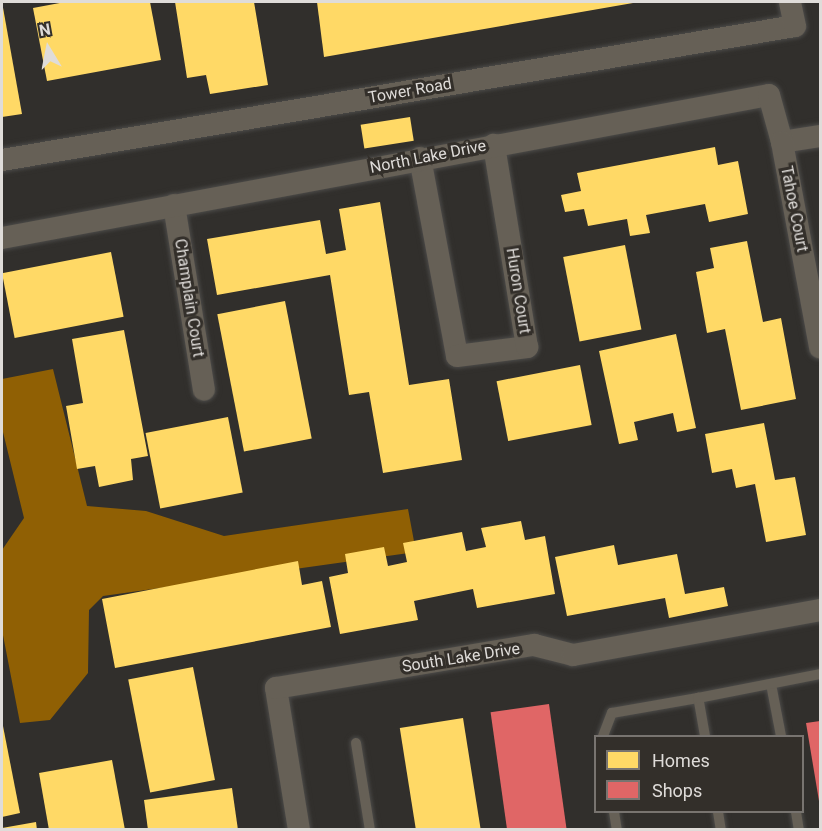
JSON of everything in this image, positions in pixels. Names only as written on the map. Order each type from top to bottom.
[{"type":"street","name":"Tower Road","points":[[2,160],[795,26],[790,2]]},
{"type":"street","name":"North Lake Drive","points":[[2,238],[420,158],[769,95],[782,142]]},
{"type":"street","points":[[782,142],[820,136]]},
{"type":"street","name":"Tahoe Court","points":[[782,142],[820,348]]},
{"type":"street","name":"Huron Court","points":[[420,158],[457,356],[527,347],[494,145]]},
{"type":"street","name":"Champlain Court","points":[[174,206],[204,390]]},
{"type":"street","name":"South Lake Drive","points":[[299,830],[276,688],[534,645],[573,655],[820,610]]},
{"type":"lane","points":[[603,735],[612,713],[820,674]]},
{"type":"lane","points":[[771,684],[781,735]]},
{"type":"lane","points":[[698,698],[705,735]]},
{"type":"lane","points":[[356,743],[370,830]]},
{"type":"lane","points":[[614,813],[617,830]]},
{"type":"lane","points":[[718,813],[721,830]]},
{"type":"lane","points":[[796,813],[799,830]]},
{"type":"shaded area","points":[[53,369],[87,506],[146,511],[224,536],[408,509],[416,552],[103,596],[89,610],[88,673],[50,720],[20,723],[2,630],[2,550],[24,518],[2,428],[2,379]]},
{"type":"building: Homes","points":[[2,2],[22,114],[2,117]]},
{"type":"building: Homes","points":[[65,2],[150,2],[161,60],[47,81],[33,8]]},
{"type":"building: Homes","points":[[175,2],[254,2],[268,85],[210,94],[206,75],[187,78]]},
{"type":"building: Homes","points":[[317,2],[633,2],[633,3],[324,57]]},
{"type":"building: Homes","points":[[410,117],[414,141],[364,149],[361,125]]},
{"type":"building: Homes","points":[[715,147],[718,165],[738,161],[748,214],[709,222],[705,204],[646,215],[650,233],[630,236],[627,219],[588,226],[584,209],[565,212],[561,195],[581,191],[577,173]]},
{"type":"building: Homes","points":[[380,202],[409,385],[449,379],[462,460],[383,473],[369,392],[349,395],[330,275],[217,295],[207,239],[320,220],[326,254],[346,250],[339,209]]},
{"type":"building: Homes","points":[[747,241],[763,322],[781,318],[796,399],[741,410],[725,329],[707,333],[696,272],[714,268],[710,248]]},
{"type":"building: Homes","points":[[625,245],[641,329],[580,341],[563,257]]},
{"type":"building: Homes","points":[[111,252],[124,317],[15,338],[2,273]]},
{"type":"building: Homes","points":[[285,301],[312,438],[244,452],[217,314]]},
{"type":"building: Homes","points":[[124,330],[148,456],[131,459],[133,480],[99,487],[95,466],[77,469],[66,406],[83,403],[72,339]]},
{"type":"building: Homes","points":[[676,334],[696,428],[677,432],[673,413],[634,422],[638,440],[619,444],[599,351]]},
{"type":"building: Homes","points":[[580,365],[592,425],[508,441],[497,381]]},
{"type":"building: Homes","points":[[228,417],[243,493],[160,509],[146,433]]},
{"type":"building: Homes","points":[[764,423],[775,480],[795,477],[806,535],[766,542],[755,484],[736,488],[732,469],[712,473],[705,434]]},
{"type":"building: Homes","points":[[521,521],[525,540],[545,536],[555,594],[477,608],[473,589],[414,601],[418,620],[340,634],[329,577],[348,573],[345,554],[384,547],[388,566],[407,562],[403,543],[462,532],[466,551],[486,547],[481,528]]},
{"type":"building: Homes","points":[[614,545],[618,565],[677,554],[685,594],[724,587],[728,606],[669,618],[665,598],[567,616],[555,557]]},
{"type":"building: Homes","points":[[298,561],[302,585],[322,581],[331,627],[115,668],[102,599]]},
{"type":"building: Homes","points":[[193,667],[215,780],[150,792],[128,680]]},
{"type":"building: Homes","points":[[463,718],[481,830],[416,830],[400,728]]},
{"type":"building: Homes","points":[[2,721],[20,813],[2,817]]},
{"type":"building: Homes","points":[[112,760],[125,830],[49,830],[39,773]]},
{"type":"building: Homes","points":[[232,788],[238,830],[148,830],[144,800]]},
{"type":"building: Homes","points":[[36,822],[37,830],[2,830],[2,828]]},
{"type":"building: Shops","points":[[549,704],[567,830],[507,830],[491,712]]},
{"type":"building: Shops","points":[[820,721],[820,801],[819,801],[806,723]]}]
